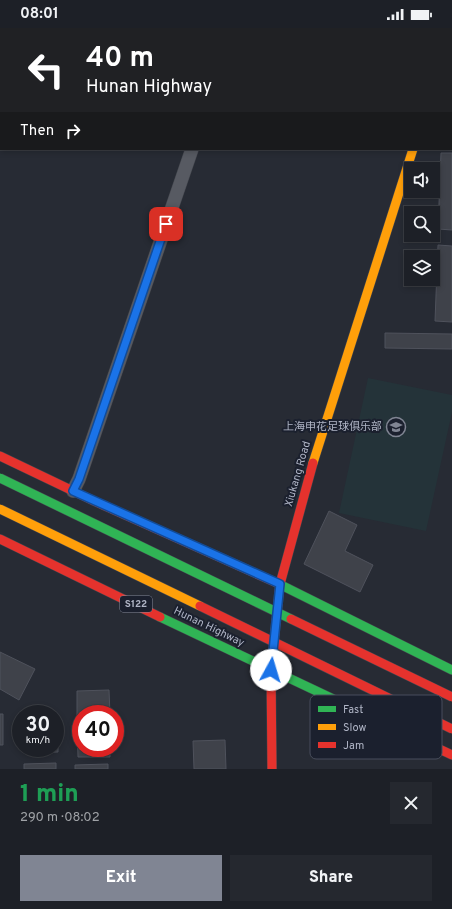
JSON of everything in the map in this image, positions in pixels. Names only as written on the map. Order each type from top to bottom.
[{"type":"main road","name":"Xiukang Road","points":[[272,769],[271,670],[280,584],[310,471],[413,150]]},
{"type":"main road","points":[[0,456],[73,491],[280,584],[452,670]]},
{"type":"main road","points":[[0,478],[452,697]]},
{"type":"main road","points":[[0,509],[382,695]]},
{"type":"main road","name":"Hunan Highway","points":[[0,539],[324,695]]},
{"type":"main road","points":[[442,724],[452,729]]},
{"type":"main road","name":"Hunan Highway","points":[[442,750],[452,755]]},
{"type":"street","points":[[73,491],[79,479],[192,150]]},
{"type":"shaded area","points":[[368,378],[452,395],[452,412],[426,531],[339,513]]},
{"type":"building","points":[[441,153],[452,153],[452,230],[440,229]]},
{"type":"building","points":[[438,245],[452,246],[452,322],[435,321],[436,286],[440,286],[440,250],[438,250]]},
{"type":"building","points":[[385,333],[452,334],[452,349],[385,348]]},
{"type":"building","points":[[329,511],[357,525],[345,551],[373,565],[360,592],[304,564]]},
{"type":"building","points":[[0,652],[35,669],[19,700],[0,689]]},
{"type":"building","points":[[109,690],[110,705],[77,705],[77,691]]},
{"type":"building","points":[[0,714],[3,714],[3,745],[0,745]]},
{"type":"building","points":[[225,740],[226,769],[194,769],[193,741]]},
{"type":"building","points":[[56,763],[56,769],[24,769],[24,764]]},
{"type":"building","points":[[108,764],[108,769],[75,769],[75,765]]},
{"type":"traffic: fast","points":[[0,478],[291,619]]},
{"type":"traffic: fast","points":[[277,583],[452,670]]},
{"type":"traffic: fast","points":[[160,617],[325,695]]},
{"type":"traffic: slow","points":[[313,463],[413,150]]},
{"type":"traffic: slow","points":[[0,509],[200,606]]},
{"type":"traffic: jam","points":[[0,456],[94,501],[277,583]]},
{"type":"traffic: jam","points":[[272,769],[271,670],[280,584],[313,463]]},
{"type":"traffic: jam","points":[[0,539],[160,617]]},
{"type":"traffic: jam","points":[[200,606],[382,695]]},
{"type":"traffic: jam","points":[[291,619],[452,697]]},
{"type":"traffic: jam","points":[[442,724],[452,729]]},
{"type":"traffic: jam","points":[[442,750],[452,755]]},
{"type":"place","name":"上海申花足球俱乐部","points":[[396,427]]},
{"type":"route","points":[[166,224],[79,479],[73,491],[280,584],[271,670]]}]
